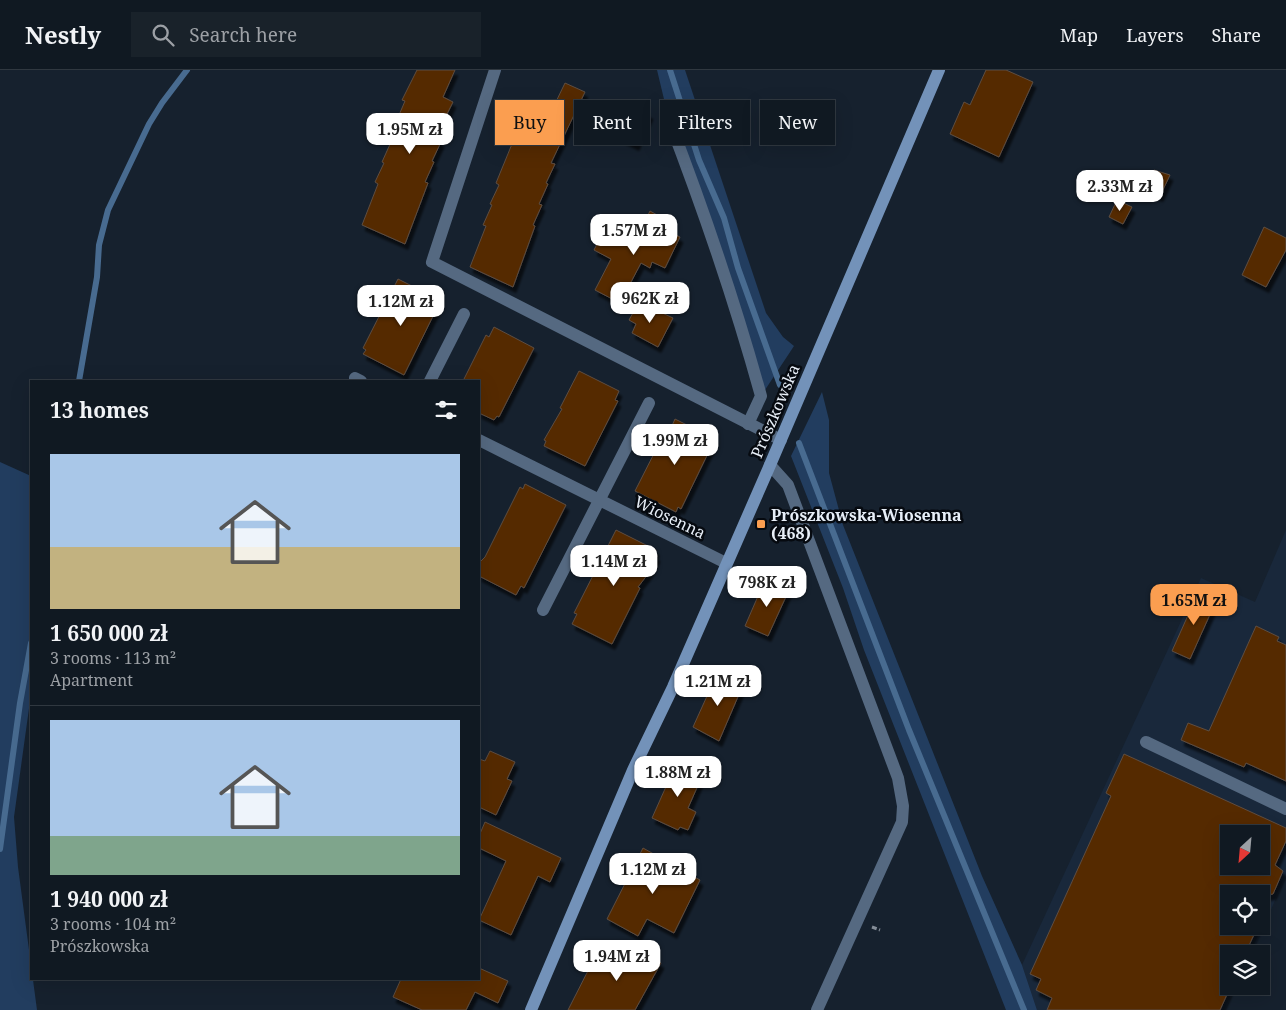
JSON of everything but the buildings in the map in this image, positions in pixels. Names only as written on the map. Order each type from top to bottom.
[{"type":"main road","name":"Prószkowska","points":[[531,1010],[633,770],[673,687],[781,440],[939,70]]},
{"type":"street","points":[[495,70],[432,262],[781,440]]},
{"type":"street","points":[[679,145],[737,312],[761,396],[748,424]]},
{"type":"street","points":[[431,380],[464,314]]},
{"type":"street","points":[[543,610],[649,403]]},
{"type":"street","name":"Wiosenna","points":[[480,440],[726,563]]},
{"type":"street","points":[[770,465],[788,486],[898,778],[903,806],[902,822],[817,1010]]},
{"type":"street","points":[[1146,742],[1286,809]]},
{"type":"path","points":[[872,927],[880,930]]},
{"type":"shaded area","points":[[657,70],[685,70],[695,100],[664,100]]},
{"type":"shaded area","points":[[677,145],[710,145],[766,313],[783,337],[794,346],[761,396]]},
{"type":"shaded area","points":[[822,392],[829,420],[829,473],[843,525],[982,876],[1022,965],[1037,1010],[1006,1010],[864,650],[843,588],[791,456]]},
{"type":"shaded area","points":[[0,462],[30,476],[30,701],[14,817],[18,867],[30,957],[30,980],[33,980],[37,1010],[0,1010]]},
{"type":"shaded area","points":[[1286,530],[1286,876],[1270,912],[1270,885],[1220,885],[1220,935],[1260,935],[1255,945],[1220,945],[1220,995],[1232,995],[1225,1010],[1037,1010],[1022,965],[1201,578],[1255,602]]},
{"type":"waterway","points":[[79,380],[97,277],[99,245],[108,210],[149,124],[187,70]]},
{"type":"waterway","points":[[670,70],[699,160],[724,218],[738,268],[780,385]]},
{"type":"waterway","points":[[799,443],[909,730],[1024,1010]]},
{"type":"waterway","points":[[0,849],[20,703],[30,648]]},
{"type":"place","name":"Prószkowska-Wiosenna (468)","points":[[761,524]]}]
